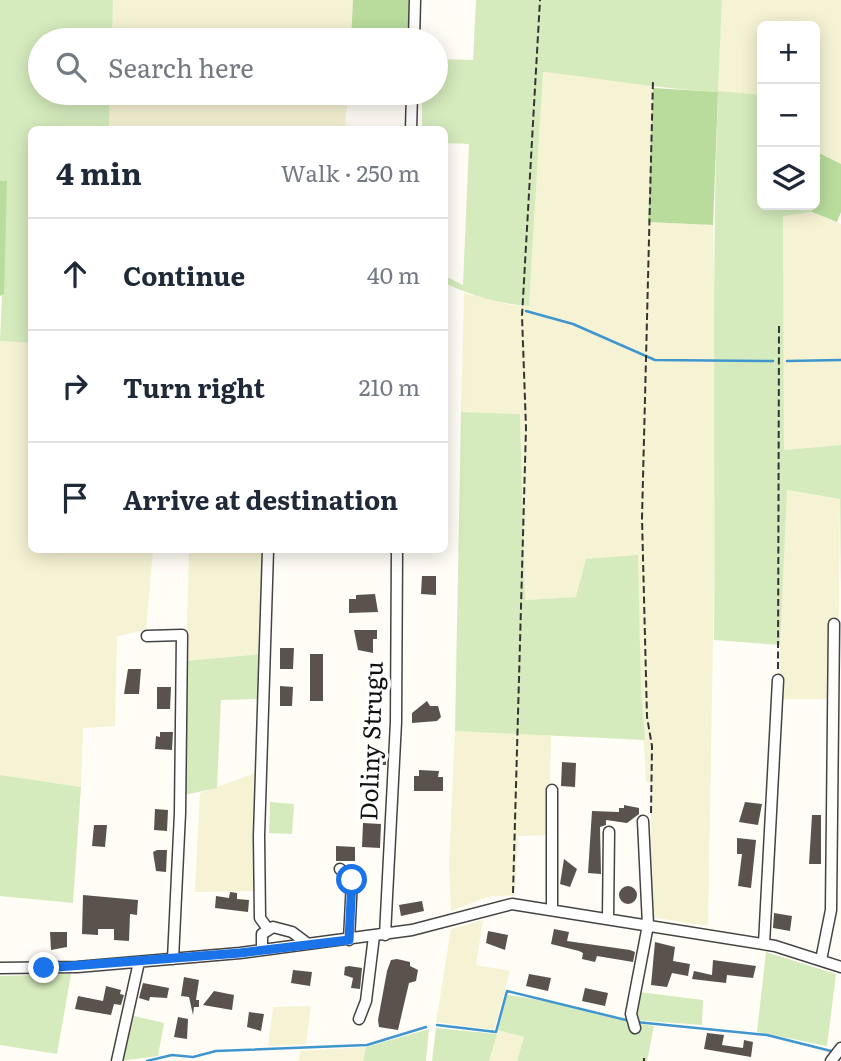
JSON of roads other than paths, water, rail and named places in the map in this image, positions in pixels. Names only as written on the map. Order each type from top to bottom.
[{"type":"street","points":[[414,28],[415,0]]},
{"type":"street","points":[[411,126],[412,105]]},
{"type":"street","points":[[268,553],[259,860],[260,918],[268,929]]},
{"type":"street","name":"Doliny Strugu","points":[[359,1019],[379,935],[396,722],[397,553]]},
{"type":"street","points":[[821,960],[831,910],[834,624]]},
{"type":"street","points":[[147,636],[181,635],[180,813],[173,959]]},
{"type":"street","points":[[764,944],[778,681]]},
{"type":"street","points":[[552,790],[552,908]]},
{"type":"street","points":[[635,1028],[631,1014],[648,925],[647,822]]},
{"type":"street","points":[[608,918],[609,832]]},
{"type":"street","points":[[340,869],[352,880],[349,940]]},
{"type":"street","points":[[0,968],[77,967],[349,940],[512,904],[552,908],[764,944],[841,967]]},
{"type":"street","points":[[262,950],[262,934],[268,929],[281,928],[308,944]]},
{"type":"street","points":[[117,1061],[139,962]]},
{"type":"street","points":[[831,1061],[841,1048]]},
{"type":"waterway","points":[[526,311],[573,324],[655,360],[773,361]]},
{"type":"waterway","points":[[787,361],[841,360]]},
{"type":"waterway","points":[[437,1025],[496,1032],[507,991],[626,1020]]},
{"type":"waterway","points":[[636,1022],[767,1035],[831,1051]]},
{"type":"waterway","points":[[147,1061],[172,1055],[193,1057],[216,1051],[367,1045],[426,1027]]}]
